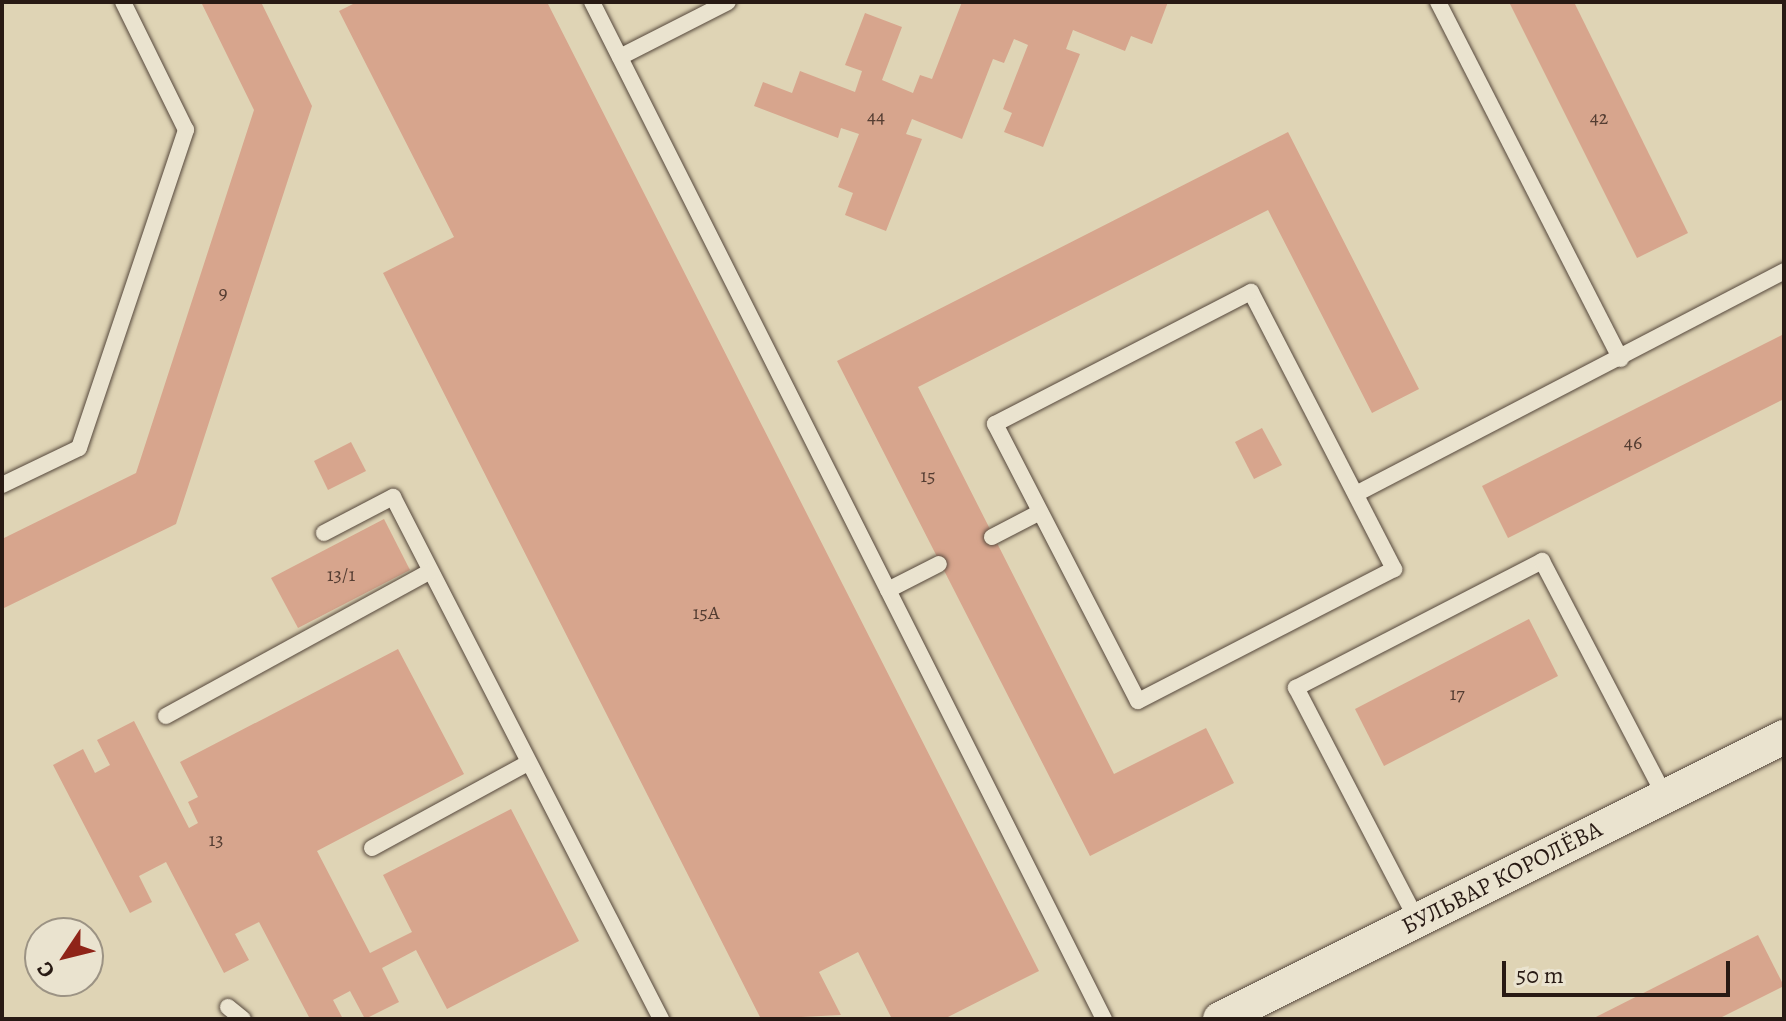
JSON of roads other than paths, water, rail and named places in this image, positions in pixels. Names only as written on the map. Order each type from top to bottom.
[{"type":"street","name":"БУЛЬВАР КОРОЛЁВА","points":[[1220,1019],[1784,737]]},
{"type":"lane","points":[[2,485],[79,448],[186,130],[123,2]]},
{"type":"lane","points":[[592,2],[1104,1019]]},
{"type":"lane","points":[[620,57],[728,2]]},
{"type":"lane","points":[[1438,2],[1621,359]]},
{"type":"lane","points":[[1356,494],[1621,359],[1784,271]]},
{"type":"lane","points":[[1251,292],[1356,494],[1394,569],[1138,701],[995,424],[1251,292]]},
{"type":"lane","points":[[324,533],[393,497],[661,1019]]},
{"type":"lane","points":[[992,537],[1040,512]]},
{"type":"lane","points":[[1417,920],[1296,688],[1542,561],[1665,796]]},
{"type":"lane","points":[[888,590],[939,564]]},
{"type":"lane","points":[[166,716],[429,572]]},
{"type":"lane","points":[[372,848],[528,763]]},
{"type":"lane","points":[[228,1007],[243,1019]]}]
